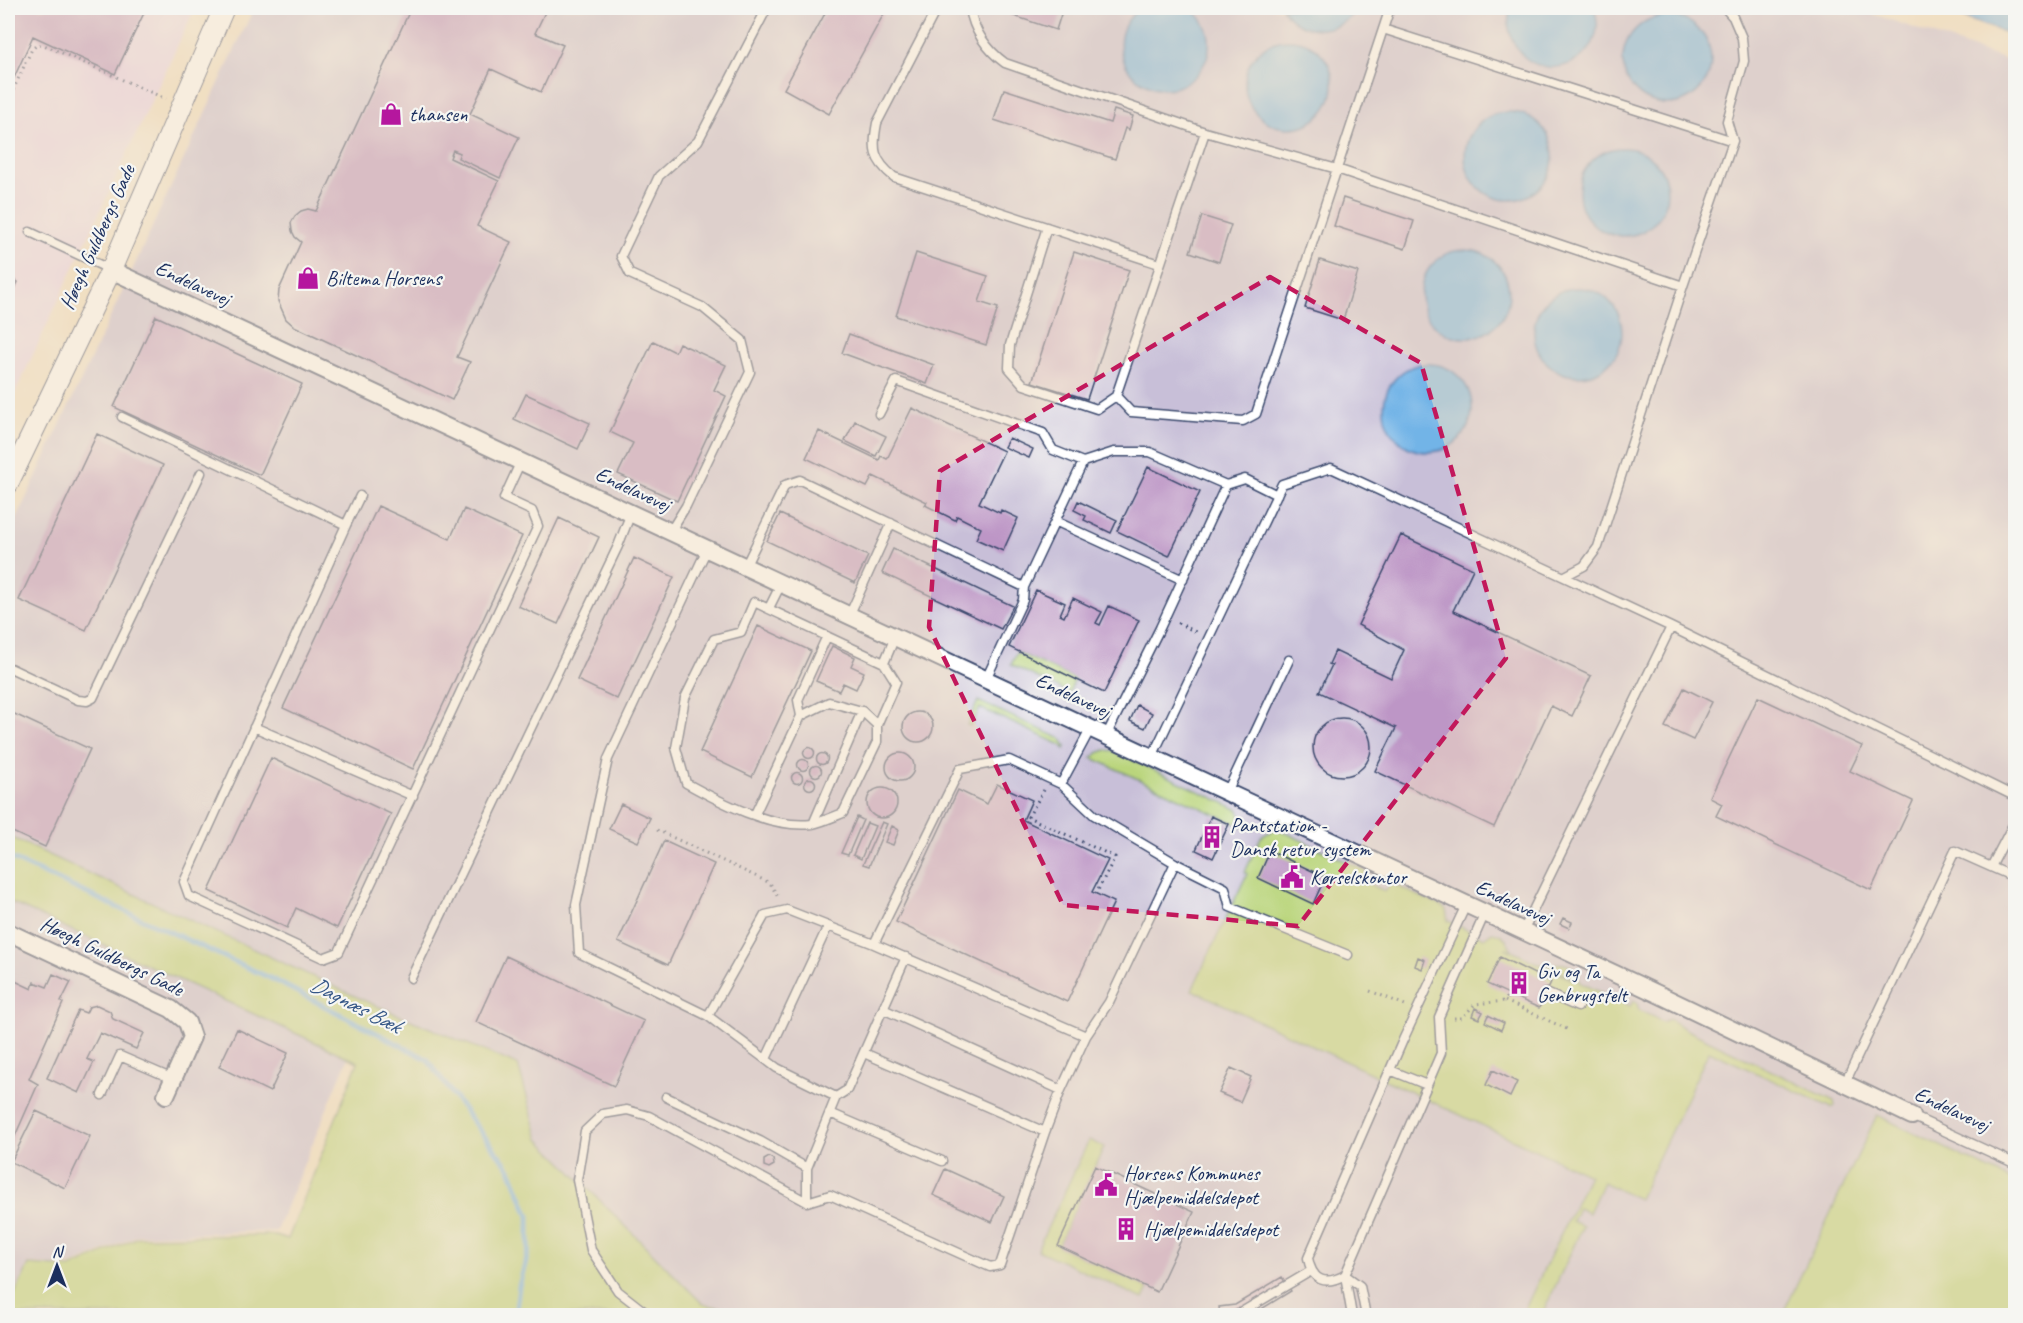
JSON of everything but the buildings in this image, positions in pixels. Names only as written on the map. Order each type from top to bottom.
[{"type":"street","name":"Høegh Guldbergs Gade","points":[[8,484],[111,270],[224,8]]},
{"type":"street","name":"Endelavevej","points":[[111,270],[1524,931],[1912,1116]]},
{"type":"street","name":"Høegh Guldbergs Gade","points":[[8,932],[171,1009],[187,1022],[192,1037],[166,1095]]},
{"type":"lane","points":[[670,532],[686,506],[750,372],[742,340],[702,308],[630,274],[621,256],[659,176],[698,141],[767,8]]},
{"type":"lane","points":[[937,8],[877,123],[874,139],[876,158],[883,168],[894,177],[1159,264]]},
{"type":"lane","points":[[970,8],[982,39],[1005,63],[1205,132],[1337,169],[1683,286]]},
{"type":"lane","points":[[1116,396],[1131,412],[1243,421],[1256,414],[1390,8]]},
{"type":"lane","points":[[1565,576],[1584,566],[1598,547],[1733,141],[1727,121],[1744,61],[1742,38],[1725,8]]},
{"type":"lane","points":[[1383,29],[1733,141]]},
{"type":"lane","points":[[1047,227],[1010,345],[1009,368],[1024,385],[1097,409],[1116,396],[1205,132]]},
{"type":"lane","points":[[30,232],[111,270]]},
{"type":"lane","points":[[879,414],[896,381],[1043,433],[1053,450],[1083,462],[1114,452],[1150,452],[1227,485],[1245,479],[1277,495]]},
{"type":"lane","points":[[122,417],[346,525]]},
{"type":"lane","points":[[360,496],[184,882],[189,896],[323,958],[339,952],[538,526],[532,511],[504,498],[521,461]]},
{"type":"lane","points":[[986,679],[1023,600],[1024,587],[1083,462]]},
{"type":"lane","points":[[1152,757],[1282,484],[1331,468],[1565,576],[2016,797]]},
{"type":"lane","points":[[8,667],[78,700],[87,701],[93,698],[201,473]]},
{"type":"lane","points":[[746,567],[785,484],[800,480],[1024,587]]},
{"type":"lane","points":[[1061,784],[1098,732],[1160,628],[1227,485]]},
{"type":"lane","points":[[411,978],[631,513]]},
{"type":"lane","points":[[1055,521],[1183,580]]},
{"type":"lane","points":[[849,616],[891,523]]},
{"type":"lane","points":[[707,549],[608,759],[576,905],[579,953],[708,1016],[777,1068],[836,1097]]},
{"type":"lane","points":[[769,608],[781,584]]},
{"type":"lane","points":[[754,602],[827,636],[884,663],[896,682],[877,725],[877,742],[843,813],[813,824],[786,823],[728,806],[686,783],[676,748],[685,698],[714,639],[741,632],[754,602]]},
{"type":"lane","points":[[1524,931],[1671,627]]},
{"type":"lane","points":[[755,814],[801,716],[798,700],[827,636]]},
{"type":"lane","points":[[884,663],[895,637]]},
{"type":"lane","points":[[1227,792],[1289,660]]},
{"type":"lane","points":[[801,716],[829,702],[862,711],[877,725]]},
{"type":"lane","points":[[813,824],[862,711]]},
{"type":"lane","points":[[254,727],[413,796]]},
{"type":"lane","points":[[874,944],[960,769],[1009,760],[1061,784],[1094,815],[1175,863],[1225,888],[1230,907],[1348,955]]},
{"type":"lane","points":[[1991,867],[2016,819]]},
{"type":"lane","points":[[1845,1083],[1955,851],[2016,878]]},
{"type":"lane","points":[[650,1316],[618,1291],[591,1250],[578,1180],[585,1131],[603,1114],[627,1110],[649,1116],[807,1202],[830,1194],[990,1267],[1000,1265],[1061,1090],[1086,1036],[1109,1002],[1175,863]]},
{"type":"lane","points":[[1345,1275],[1333,1281],[1320,1280],[1311,1270],[1308,1258],[1390,1070],[1466,905]]},
{"type":"lane","points":[[708,1016],[765,915],[787,910],[906,957],[1086,1036]]},
{"type":"lane","points":[[1352,1316],[1345,1275],[1442,1053],[1439,1017],[1485,913]]},
{"type":"lane","points":[[766,1059],[828,926]]},
{"type":"lane","points":[[807,1202],[807,1168],[836,1097],[847,1090],[906,957]]},
{"type":"lane","points":[[1546,993],[1578,1007]]},
{"type":"lane","points":[[883,1009],[1061,1090]]},
{"type":"lane","points":[[864,1053],[1045,1132]]},
{"type":"lane","points":[[102,1095],[120,1056],[173,1079]]},
{"type":"lane","points":[[1390,1070],[1427,1085]]},
{"type":"lane","points":[[666,1097],[760,1141],[807,1168]]},
{"type":"lane","points":[[830,1113],[942,1161]]},
{"type":"lane","name":"Endelavevej","points":[[1912,1116],[2016,1164]]},
{"type":"lane","points":[[1235,1316],[1311,1270]]},
{"type":"lane","points":[[1345,1275],[1360,1286],[1366,1316]]},
{"type":"path","points":[[8,101],[32,49],[37,45],[44,45],[182,106]]},
{"type":"path","points":[[1165,618],[1210,638]]},
{"type":"path","points":[[1051,779],[1026,818],[1115,857],[1096,894]]},
{"type":"path","points":[[657,830],[770,883],[787,910]]},
{"type":"path","points":[[1505,1001],[1567,1029]]},
{"type":"highlighted area","points":[[1270,277],[1421,363],[1506,658],[1298,926],[1063,905],[929,627],[940,471]]},
{"type":"shaded area","points":[[8,8],[195,8],[8,408]]},
{"type":"shaded area","points":[[254,8],[1856,8],[2015,63],[2015,1182],[1877,1115],[1782,1315],[757,1315],[703,1304],[539,1139],[518,1065],[371,1003],[276,1231],[138,1235],[70,1266],[29,1264],[14,1294],[8,1291],[8,537]]},
{"type":"green space","points":[[1017,652],[1075,679],[1069,693],[1011,665]]},
{"type":"green space","points":[[978,701],[1062,739],[1065,749],[1061,745],[980,708],[971,726],[967,725]]},
{"type":"green space","points":[[1106,750],[1114,751],[1239,810],[1243,827],[1092,758]]},
{"type":"green space","points":[[1276,828],[1364,870],[1370,879],[1369,884],[1385,891],[1391,884],[1395,885],[1441,906],[1446,910],[1448,921],[1484,938],[1492,932],[1502,935],[1512,950],[1505,948],[1571,979],[1572,977],[1545,965],[1568,965],[1576,970],[1579,982],[1630,1006],[1633,1001],[1637,1003],[1639,1010],[1663,1022],[1669,1019],[1687,1030],[1834,1101],[1835,1106],[1832,1108],[1709,1051],[1639,1199],[1603,1182],[1589,1213],[1578,1208],[1572,1221],[1583,1226],[1542,1315],[1522,1315],[1589,1175],[1192,990],[1247,874],[1245,872],[1261,837]]},
{"type":"green space","points":[[8,836],[370,1003],[518,1065],[539,1139],[703,1304],[757,1315],[8,1315],[8,1293],[14,1295],[29,1265],[70,1268],[138,1237],[275,1235],[288,1239],[358,1062],[8,901]]},
{"type":"green space","points":[[1877,1115],[2015,1182],[2015,1315],[1782,1315]]},
{"type":"green space","points":[[1089,1140],[1104,1147],[1058,1246],[1148,1288],[1143,1299],[1037,1250]]},
{"type":"water","points":[[1140,8],[1190,8],[1203,22],[1209,38],[1208,54],[1201,69],[1190,80],[1176,87],[1159,88],[1141,81],[1128,69],[1121,52],[1122,33],[1127,22]]},
{"type":"water","points":[[1282,8],[1358,8],[1341,23],[1331,28],[1320,29],[1299,24]]},
{"type":"water","points":[[1511,8],[1594,8],[1597,26],[1593,42],[1584,55],[1570,63],[1555,67],[1540,66],[1525,58],[1514,43],[1509,26]]},
{"type":"water","points":[[1935,8],[2015,8],[2015,36]]},
{"type":"water","points":[[1658,16],[1676,16],[1692,23],[1704,35],[1711,51],[1711,69],[1704,85],[1692,97],[1676,104],[1658,104],[1642,97],[1630,85],[1623,69],[1623,51],[1630,35],[1642,23]]},
{"type":"water","points":[[1280,40],[1298,40],[1314,47],[1326,59],[1333,75],[1333,93],[1326,109],[1314,121],[1298,128],[1280,128],[1264,121],[1252,109],[1245,93],[1245,75],[1252,59],[1264,47]]},
{"type":"water","points":[[1500,112],[1518,112],[1534,119],[1546,131],[1553,147],[1553,165],[1546,181],[1534,193],[1518,200],[1500,200],[1484,193],[1472,181],[1465,165],[1465,147],[1472,131],[1484,119]]},
{"type":"water","points":[[1614,148],[1632,148],[1648,155],[1660,167],[1667,183],[1667,201],[1660,217],[1648,229],[1632,236],[1614,236],[1598,229],[1586,217],[1579,201],[1579,183],[1586,167],[1598,155]]},
{"type":"water","points":[[1465,250],[1490,257],[1502,269],[1509,294],[1502,319],[1490,331],[1465,338],[1440,331],[1428,319],[1421,294],[1428,269],[1440,257]]},
{"type":"water","points":[[1569,288],[1587,288],[1603,295],[1615,307],[1622,323],[1622,341],[1615,357],[1603,369],[1587,376],[1569,376],[1553,369],[1541,357],[1534,341],[1534,323],[1541,307],[1553,295]]},
{"type":"water","points":[[1419,364],[1437,364],[1453,371],[1465,383],[1472,399],[1472,417],[1465,433],[1453,445],[1437,452],[1419,452],[1403,445],[1391,433],[1384,417],[1384,399],[1391,383],[1403,371]]},
{"type":"waterway","name":"Dagnæs Bæk","points":[[8,857],[272,979],[427,1059],[510,1169],[529,1216],[529,1250],[519,1286],[515,1316]]},
{"type":"place","name":"thansen","points":[[391,114]]},
{"type":"place","name":"Biltema Horsens","points":[[308,278]]},
{"type":"place","name":"Pantstation - Dansk retur system","points":[[1212,837]]},
{"type":"place","name":"Kørselskontor","points":[[1292,877]]},
{"type":"place","name":"Giv og Ta Genbrugstelt","points":[[1519,983]]},
{"type":"place","name":"Horsens Kommunes Hjælpemiddelsdepot","points":[[1106,1185]]},
{"type":"place","name":"Hjælpemiddelsdepot","points":[[1126,1229]]}]
